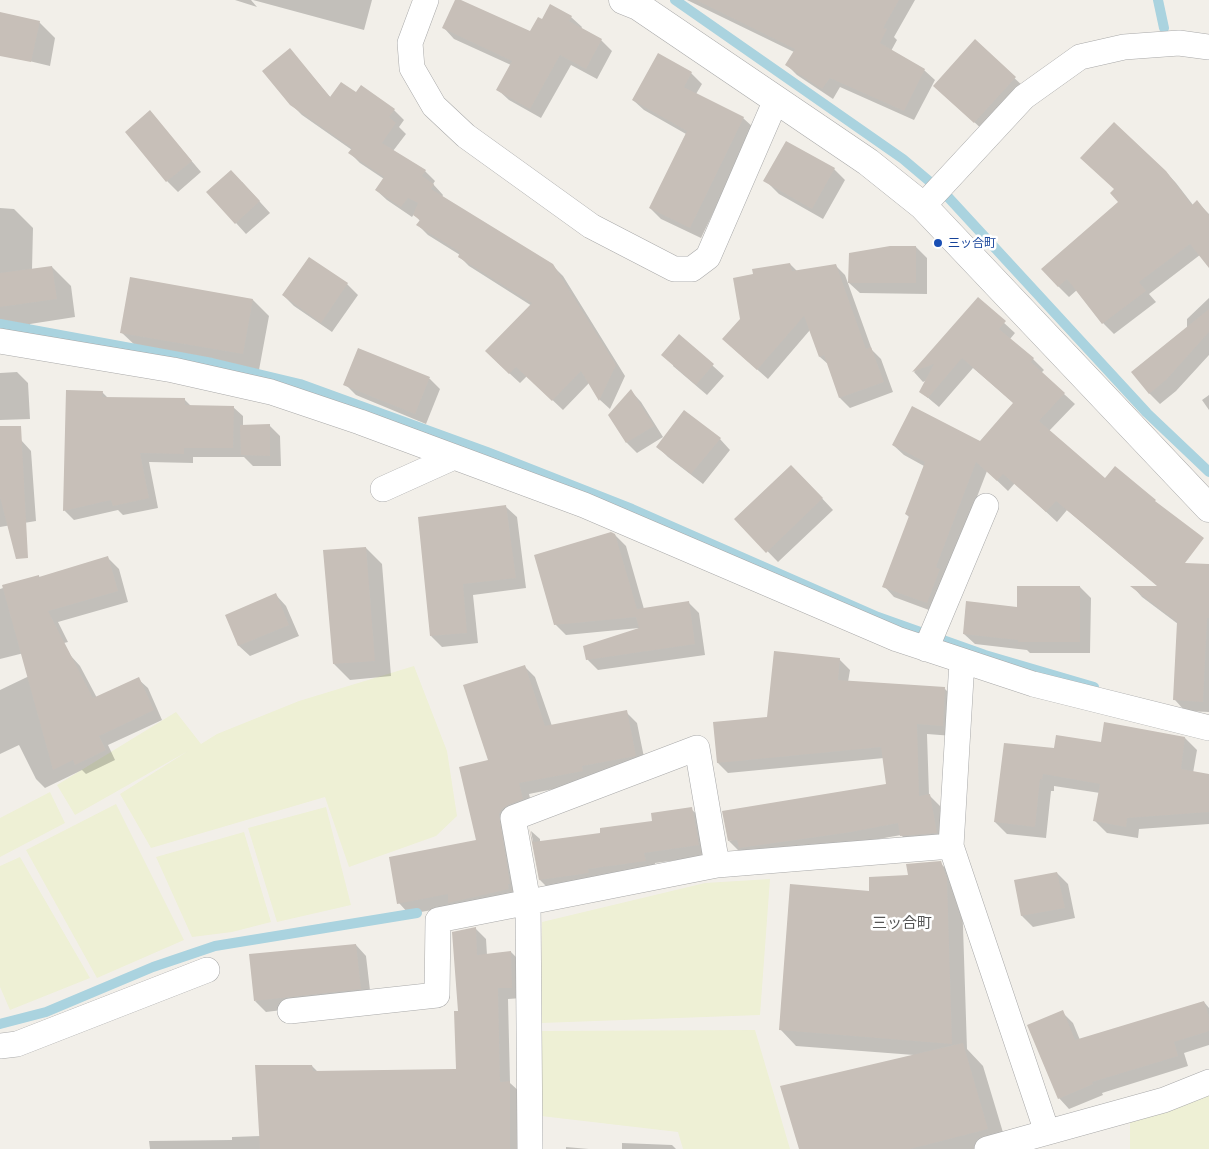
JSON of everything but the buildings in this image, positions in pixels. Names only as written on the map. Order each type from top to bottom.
[{"type":"street","points":[[426,0],[410,43],[412,68],[434,106],[466,136],[591,226],[674,270],[692,269],[708,257],[776,100]]},
{"type":"street","points":[[623,0],[638,6],[868,162],[923,206],[1209,508]]},
{"type":"street","points":[[923,206],[1024,97],[1080,58],[1124,47],[1179,43],[1209,47]]},
{"type":"street","points":[[0,341],[173,370],[271,392],[360,422],[584,505],[897,639],[1032,684],[1209,728]]},
{"type":"street","points":[[383,489],[454,457]]},
{"type":"street","points":[[926,649],[986,506]]},
{"type":"street","points":[[962,661],[951,846],[1047,1132]]},
{"type":"street","points":[[530,1149],[528,902],[513,818],[697,748],[717,865]]},
{"type":"street","points":[[290,1011],[437,995],[438,920],[717,865],[951,846]]},
{"type":"street","points":[[0,1046],[17,1044],[207,970]]},
{"type":"street","points":[[987,1149],[1164,1100],[1209,1082]]},
{"type":"green space","points":[[414,666],[447,751],[457,816],[436,836],[349,867],[325,797],[151,848],[120,794],[188,751],[75,815],[57,785],[176,712],[201,744],[217,734],[299,701]]},
{"type":"green space","points":[[50,792],[65,823],[0,857],[0,818]]},
{"type":"green space","points":[[116,804],[184,940],[97,978],[26,850]]},
{"type":"green space","points":[[326,807],[351,905],[277,922],[248,828]]},
{"type":"green space","points":[[244,832],[271,922],[232,932],[192,937],[156,857]]},
{"type":"green space","points":[[20,857],[90,978],[10,1010],[0,987],[0,866]]},
{"type":"green space","points":[[770,879],[760,1015],[541,1023],[542,922],[705,883]]},
{"type":"green space","points":[[755,1030],[790,1149],[683,1149],[678,1132],[541,1116],[541,1031]]},
{"type":"green space","points":[[1209,1090],[1209,1149],[1130,1149],[1130,1122]]},
{"type":"waterway","points":[[675,0],[903,159],[948,197],[1147,413],[1209,472]]},
{"type":"waterway","points":[[1158,0],[1164,28]]},
{"type":"waterway","points":[[0,324],[212,363],[300,384],[487,452],[632,509],[878,617],[985,655],[1094,687]]},
{"type":"waterway","points":[[0,1024],[46,1012],[153,967],[215,946],[417,913]]},
{"type":"place","name":"三ッ合町","points":[[938,243]]},
{"type":"district","name":"三ッ合町","points":[[902,923]]}]
